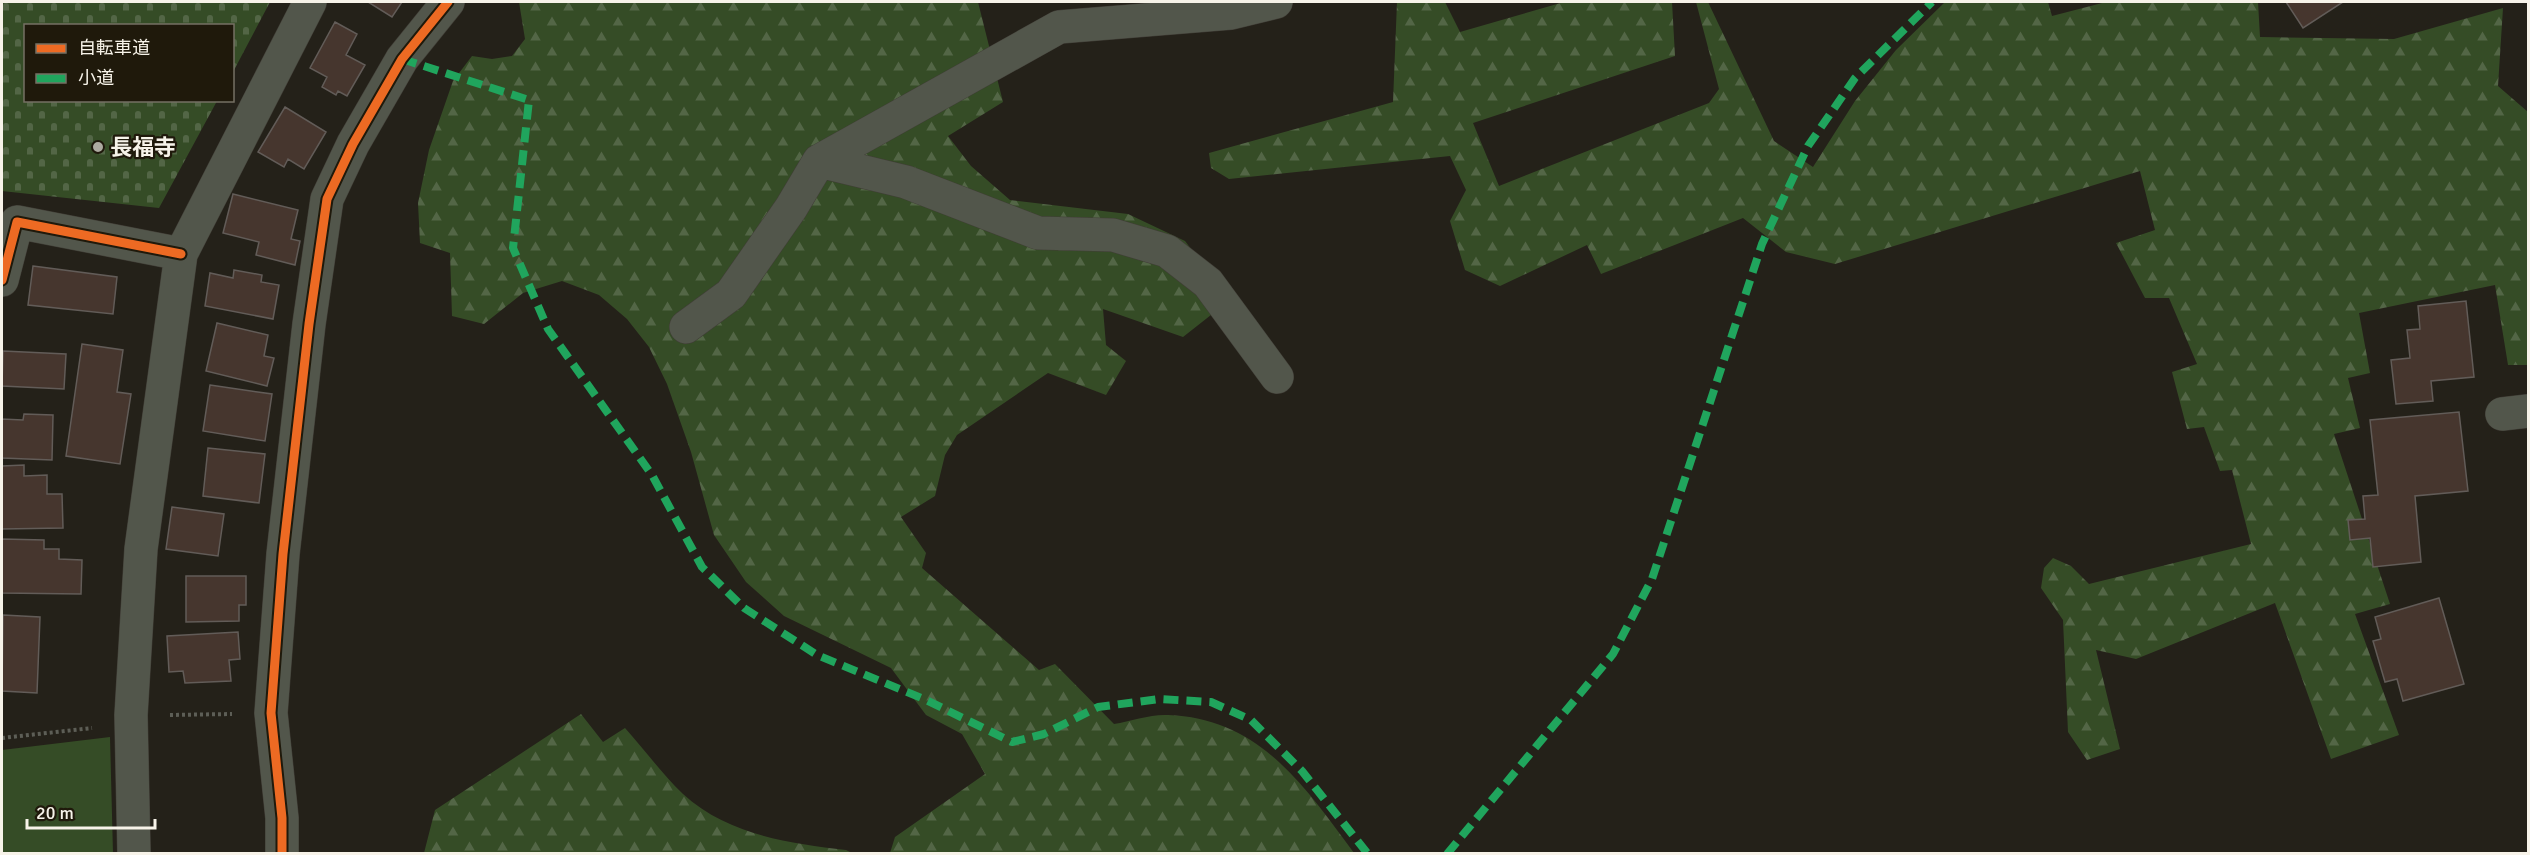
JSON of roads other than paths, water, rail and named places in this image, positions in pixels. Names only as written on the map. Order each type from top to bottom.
[{"type":"street","points":[[134,854],[131,720],[141,549],[181,254],[310,2]]},
{"type":"street","points":[[282,854],[282,818],[271,713],[283,554],[309,324],[327,199],[353,144],[402,59],[448,2]]},
{"type":"street","points":[[686,327],[731,294],[791,208],[819,161],[1059,27],[1231,13],[1276,2]]},
{"type":"street","points":[[819,161],[906,182],[1038,233],[1113,235],[1167,251],[1208,283],[1277,377]]},
{"type":"street","points":[[2,280],[9,221],[181,254]]},
{"type":"place","name":"長福寺","points":[[98,147]]}]
